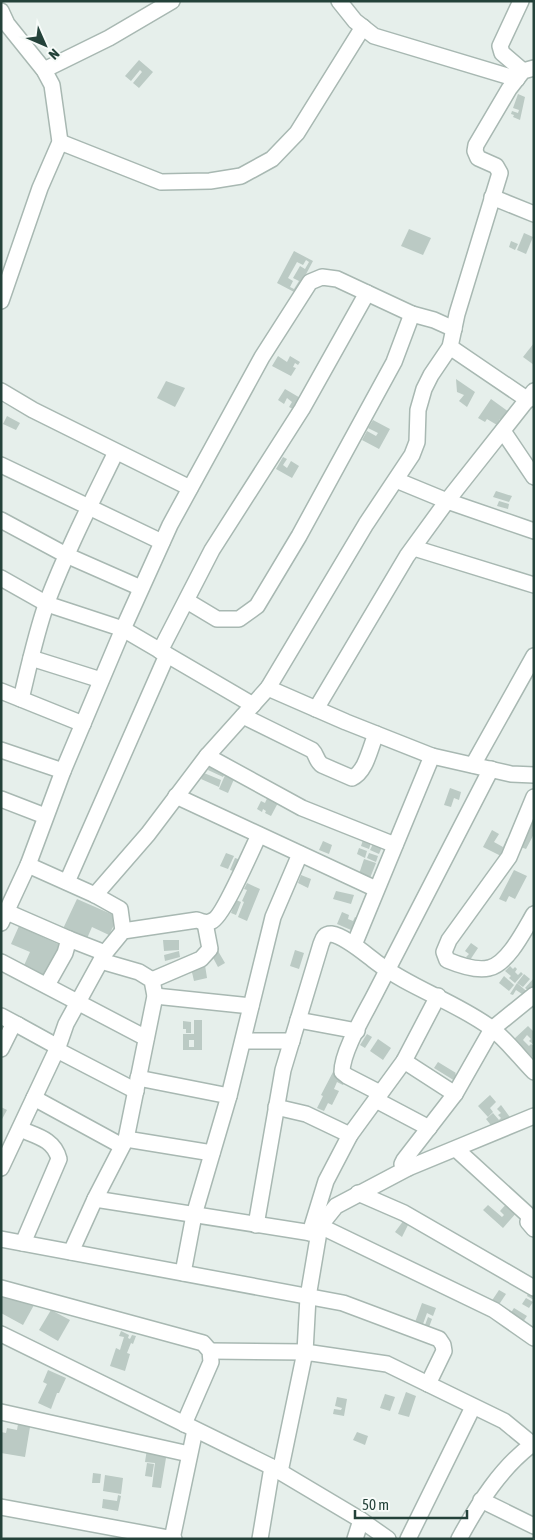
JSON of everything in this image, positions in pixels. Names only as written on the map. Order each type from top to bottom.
[{"type":"street","points":[[44,70],[109,38],[172,1]]},
{"type":"street","points":[[339,1],[355,21],[374,36],[525,73]]},
{"type":"street","points":[[521,1],[500,46],[502,53],[525,73]]},
{"type":"street","points":[[1,11],[7,24],[44,70],[52,85],[60,142],[40,188],[1,301]]},
{"type":"street","points":[[60,142],[161,182],[210,181],[241,176],[272,159],[297,133],[363,27]]},
{"type":"street","points":[[95,895],[148,834],[207,756],[268,688],[366,524],[412,455],[417,442],[418,410],[424,389],[450,347],[499,170],[496,166],[478,158],[475,151],[476,145],[509,89],[525,73]]},
{"type":"street","points":[[492,197],[534,214]]},
{"type":"street","points":[[71,1252],[124,1142],[155,996],[152,980],[139,972],[103,957],[69,939],[4,917],[28,865],[63,771],[162,542],[262,357],[310,282],[322,276],[337,280],[412,314],[434,320],[454,329]]},
{"type":"street","points":[[66,882],[163,653],[212,550],[302,409],[367,293]]},
{"type":"street","points":[[187,601],[217,619],[239,619],[257,606],[394,362],[412,314]]},
{"type":"street","points":[[316,709],[370,617],[414,548],[447,501],[531,396],[450,347]]},
{"type":"street","points":[[1,391],[33,410],[190,488]]},
{"type":"street","points":[[503,430],[534,477]]},
{"type":"street","points":[[21,699],[47,604],[66,555],[116,452]]},
{"type":"street","points":[[1,464],[162,542]]},
{"type":"street","points":[[396,480],[447,501],[534,531]]},
{"type":"street","points":[[1,520],[66,555],[141,588]]},
{"type":"street","points":[[414,548],[534,584]]},
{"type":"street","points":[[1,578],[47,604],[123,629],[163,653],[248,711],[312,750],[318,762],[322,765],[352,778],[357,776],[361,770],[376,734]]},
{"type":"street","points":[[473,765],[534,656]]},
{"type":"street","points":[[31,658],[101,680]]},
{"type":"street","points":[[268,688],[432,756],[511,774],[534,775]]},
{"type":"street","points":[[1,691],[83,724]]},
{"type":"street","points":[[1,750],[63,771]]},
{"type":"street","points":[[207,756],[302,808],[395,845]]},
{"type":"street","points":[[354,945],[432,756]]},
{"type":"street","points":[[429,1128],[346,1076],[342,1072],[342,1064],[356,1031],[491,769]]},
{"type":"street","points":[[176,796],[376,889]]},
{"type":"street","points":[[534,797],[509,857],[449,940],[444,952],[447,960],[464,967],[490,968],[505,958],[534,914]]},
{"type":"street","points":[[1,799],[45,816]]},
{"type":"street","points":[[1,1168],[58,1048],[66,1024],[103,957],[123,931],[197,920],[205,923],[212,922],[223,908],[259,835]]},
{"type":"street","points":[[183,1273],[194,1215],[229,1096],[274,917],[300,854]]},
{"type":"street","points":[[28,865],[95,895],[120,909],[123,931]]},
{"type":"street","points":[[152,980],[201,959],[210,950],[205,923]]},
{"type":"street","points":[[256,1225],[283,1070],[324,936],[333,934],[354,945],[387,970],[438,996],[492,1029],[534,1072]]},
{"type":"street","points":[[47,985],[65,953],[69,939]]},
{"type":"street","points":[[1,962],[146,1038]]},
{"type":"street","points":[[155,996],[251,1006]]},
{"type":"street","points":[[260,1539],[305,1352],[308,1297],[316,1231],[326,1181],[350,1135],[404,1061],[438,996]]},
{"type":"street","points":[[408,1168],[402,1164],[404,1160],[455,1094],[492,1029],[533,997]]},
{"type":"street","points":[[1,1016],[58,1048],[137,1084],[229,1096]]},
{"type":"street","points":[[298,1020],[356,1031]]},
{"type":"street","points":[[1,1048],[12,1027],[18,1025]]},
{"type":"street","points":[[243,1041],[292,1041]]},
{"type":"street","points":[[404,1061],[455,1094]]},
{"type":"street","points":[[34,1098],[124,1142],[212,1153]]},
{"type":"street","points":[[276,1108],[306,1114],[350,1135]]},
{"type":"street","points":[[316,1231],[336,1206],[358,1193],[408,1168],[534,1116]]},
{"type":"street","points":[[20,1129],[50,1142],[56,1149],[58,1159],[23,1243]]},
{"type":"street","points":[[456,1149],[526,1213],[529,1217],[528,1222],[534,1229]]},
{"type":"street","points":[[358,1193],[404,1213],[534,1288]]},
{"type":"street","points":[[95,1199],[256,1225],[316,1231],[494,1310],[534,1338]]},
{"type":"street","points":[[1,1239],[343,1304],[439,1339],[444,1351],[428,1384]]},
{"type":"street","points":[[1,1288],[203,1343],[210,1351],[211,1362],[190,1427],[189,1454],[172,1539],[1,1507]]},
{"type":"street","points":[[1,1334],[276,1470],[361,1520],[388,1539]]},
{"type":"street","points":[[210,1351],[305,1352],[388,1364],[504,1421],[533,1444],[509,1467],[481,1500],[458,1539]]},
{"type":"street","points":[[408,1539],[473,1407]]},
{"type":"street","points":[[1,1412],[189,1454]]},
{"type":"street","points":[[481,1500],[534,1526]]},
{"type":"street","points":[[355,1539],[361,1520]]},
{"type":"building","points":[[139,60],[153,72],[139,88],[133,83],[142,72],[140,70],[131,81],[125,76]]},
{"type":"building","points":[[518,94],[525,97],[520,120],[511,114],[512,111],[518,113],[519,110],[513,108]]},
{"type":"building","points":[[409,229],[431,238],[423,255],[401,246]]},
{"type":"building","points":[[524,233],[533,237],[526,254],[517,250]]},
{"type":"building","points":[[511,241],[518,244],[515,250],[509,247]]},
{"type":"building","points":[[294,251],[313,261],[296,293],[277,283]],"holes":[[[306,260],[309,262],[305,269],[300,266],[293,278],[299,281],[294,289],[290,287],[293,281],[288,278],[297,262],[303,265]]]},
{"type":"building","points":[[534,343],[534,365],[523,357]]},
{"type":"building","points":[[278,356],[287,362],[290,356],[300,362],[298,365],[295,363],[293,367],[296,368],[291,376],[272,366]]},
{"type":"building","points":[[456,379],[475,392],[467,407],[459,401],[464,395],[457,392]]},
{"type":"building","points":[[166,381],[185,388],[175,407],[157,398]]},
{"type":"building","points":[[285,389],[302,399],[295,410],[289,407],[292,402],[287,398],[284,404],[278,400]]},
{"type":"building","points":[[491,399],[513,415],[508,424],[500,419],[497,425],[487,419],[485,422],[478,418]]},
{"type":"building","points":[[7,416],[20,423],[16,430],[3,424]]},
{"type":"building","points":[[373,420],[390,429],[379,449],[362,440],[367,431],[376,436],[378,433],[368,428]]},
{"type":"building","points":[[283,457],[287,459],[283,465],[287,468],[291,461],[299,466],[292,478],[276,469]]},
{"type":"building","points":[[496,491],[512,496],[509,502],[493,497]]},
{"type":"building","points":[[499,501],[509,504],[508,509],[497,506]]},
{"type":"building","points":[[211,764],[226,772],[223,777],[208,770]]},
{"type":"building","points":[[204,773],[221,780],[219,787],[201,779]]},
{"type":"building","points":[[226,773],[235,777],[228,793],[219,789]]},
{"type":"building","points":[[450,788],[461,792],[459,800],[454,798],[451,807],[444,805]]},
{"type":"building","points":[[268,796],[279,801],[271,816],[265,813],[266,811],[263,809],[262,812],[257,809],[261,801],[265,803]]},
{"type":"building","points":[[534,816],[534,834],[526,849],[518,846]]},
{"type":"building","points":[[492,830],[499,834],[494,842],[503,847],[507,838],[512,840],[503,857],[483,847]]},
{"type":"building","points":[[363,840],[371,843],[369,849],[361,846]]},
{"type":"building","points":[[323,841],[332,845],[329,854],[319,850]]},
{"type":"building","points":[[373,844],[382,847],[379,854],[370,850]]},
{"type":"building","points":[[359,848],[367,851],[365,858],[357,854]]},
{"type":"building","points":[[226,853],[234,856],[228,869],[220,866]]},
{"type":"building","points":[[369,853],[378,856],[376,862],[367,858]]},
{"type":"building","points":[[235,858],[241,860],[237,872],[230,870]]},
{"type":"building","points":[[364,859],[376,863],[370,878],[359,874]]},
{"type":"building","points":[[514,870],[527,876],[515,899],[509,896],[506,902],[499,899]]},
{"type":"building","points":[[301,875],[311,879],[308,888],[298,883]]},
{"type":"building","points":[[247,883],[260,889],[247,921],[238,917],[244,902],[242,901],[247,890],[244,889]]},
{"type":"building","points":[[336,891],[354,895],[351,904],[333,899]]},
{"type":"building","points":[[77,899],[118,917],[109,935],[92,927],[85,943],[61,933]]},
{"type":"building","points":[[236,900],[241,902],[236,915],[231,913]]},
{"type":"building","points":[[342,912],[349,915],[348,919],[353,921],[355,917],[363,920],[358,933],[337,924]]},
{"type":"building","points":[[19,926],[60,945],[43,979],[22,970],[30,952],[11,944]]},
{"type":"building","points":[[163,940],[179,940],[179,950],[164,951]]},
{"type":"building","points":[[471,943],[478,948],[470,960],[466,957],[469,954],[465,951]]},
{"type":"building","points":[[295,950],[304,953],[299,969],[290,966]]},
{"type":"building","points":[[179,951],[180,957],[165,961],[164,955]]},
{"type":"building","points":[[218,951],[225,963],[218,967],[211,954]]},
{"type":"building","points":[[205,965],[207,978],[194,981],[191,968]]},
{"type":"building","points":[[510,966],[513,969],[515,967],[517,969],[515,972],[518,975],[521,972],[523,974],[515,983],[505,971]]},
{"type":"building","points":[[524,974],[530,979],[523,987],[517,983]]},
{"type":"building","points":[[504,976],[514,985],[509,991],[499,983]]},
{"type":"building","points":[[534,978],[534,991],[532,993],[525,988]]},
{"type":"building","points":[[517,983],[531,995],[518,999],[522,994],[516,990],[513,995],[510,994]]},
{"type":"building","points":[[194,1020],[202,1020],[202,1050],[183,1050],[183,1034],[194,1034]],"holes":[[[189,1040],[194,1040],[194,1047],[189,1047]]]},
{"type":"building","points":[[183,1021],[191,1022],[191,1033],[186,1033],[186,1029],[183,1029]]},
{"type":"building","points":[[528,1026],[534,1032],[534,1045],[529,1041],[531,1039],[527,1035],[523,1040],[529,1046],[531,1044],[534,1046],[534,1056],[532,1057],[514,1039]]},
{"type":"building","points":[[367,1034],[372,1037],[365,1048],[360,1045]]},
{"type":"building","points":[[378,1039],[391,1048],[383,1060],[370,1051]]},
{"type":"building","points":[[438,1062],[456,1073],[458,1076],[455,1081],[434,1068]]},
{"type":"building","points":[[333,1072],[346,1079],[343,1085],[337,1082],[334,1089],[339,1091],[332,1105],[328,1103],[324,1111],[317,1108],[323,1096],[321,1095]]},
{"type":"building","points":[[490,1095],[496,1102],[490,1108],[493,1112],[488,1117],[478,1106]]},
{"type":"building","points":[[501,1105],[512,1120],[494,1129],[486,1119],[493,1113],[499,1120],[501,1118],[498,1115],[501,1113],[497,1109]]},
{"type":"building","points":[[1,1107],[7,1110],[1,1121]]},
{"type":"building","points":[[508,1202],[518,1211],[503,1228],[483,1210],[488,1205],[502,1217],[504,1215],[500,1211]]},
{"type":"building","points":[[404,1220],[409,1223],[402,1237],[395,1232]]},
{"type":"building","points":[[1,1288],[34,1305],[23,1325],[1,1313]]},
{"type":"building","points":[[531,1288],[534,1290],[534,1300],[527,1296]]},
{"type":"building","points":[[499,1290],[506,1294],[498,1306],[491,1302]]},
{"type":"building","points":[[526,1298],[533,1302],[529,1308],[522,1304]]},
{"type":"building","points":[[422,1303],[436,1308],[433,1316],[427,1313],[423,1324],[425,1325],[428,1317],[432,1319],[428,1330],[414,1325]]},
{"type":"building","points":[[514,1308],[527,1316],[521,1325],[508,1317]]},
{"type":"building","points":[[51,1310],[70,1320],[58,1341],[39,1330]]},
{"type":"building","points":[[121,1331],[129,1335],[128,1338],[130,1339],[132,1335],[136,1336],[127,1353],[130,1354],[125,1371],[110,1366],[116,1348],[120,1350],[124,1337],[119,1336]]},
{"type":"building","points":[[48,1370],[66,1378],[59,1393],[57,1393],[51,1409],[38,1403],[47,1384],[43,1382]]},
{"type":"building","points":[[406,1392],[416,1396],[409,1417],[398,1414]]},
{"type":"building","points":[[385,1394],[395,1397],[390,1411],[380,1408]]},
{"type":"building","points":[[337,1397],[347,1399],[344,1416],[333,1414],[334,1409],[341,1410],[342,1408],[335,1406]]},
{"type":"building","points":[[18,1424],[30,1427],[25,1457],[1,1453],[1,1432],[6,1433],[7,1428],[17,1430]]},
{"type":"building","points":[[357,1432],[368,1436],[365,1445],[353,1440]]},
{"type":"building","points":[[147,1449],[167,1452],[161,1488],[152,1487],[155,1463],[145,1462]]},
{"type":"building","points":[[147,1463],[154,1464],[152,1477],[145,1476]]},
{"type":"building","points":[[93,1473],[101,1474],[100,1483],[92,1483]]},
{"type":"building","points":[[105,1475],[123,1478],[121,1494],[103,1491]]},
{"type":"building","points":[[118,1495],[121,1496],[118,1511],[102,1508],[103,1499],[117,1501]]}]
